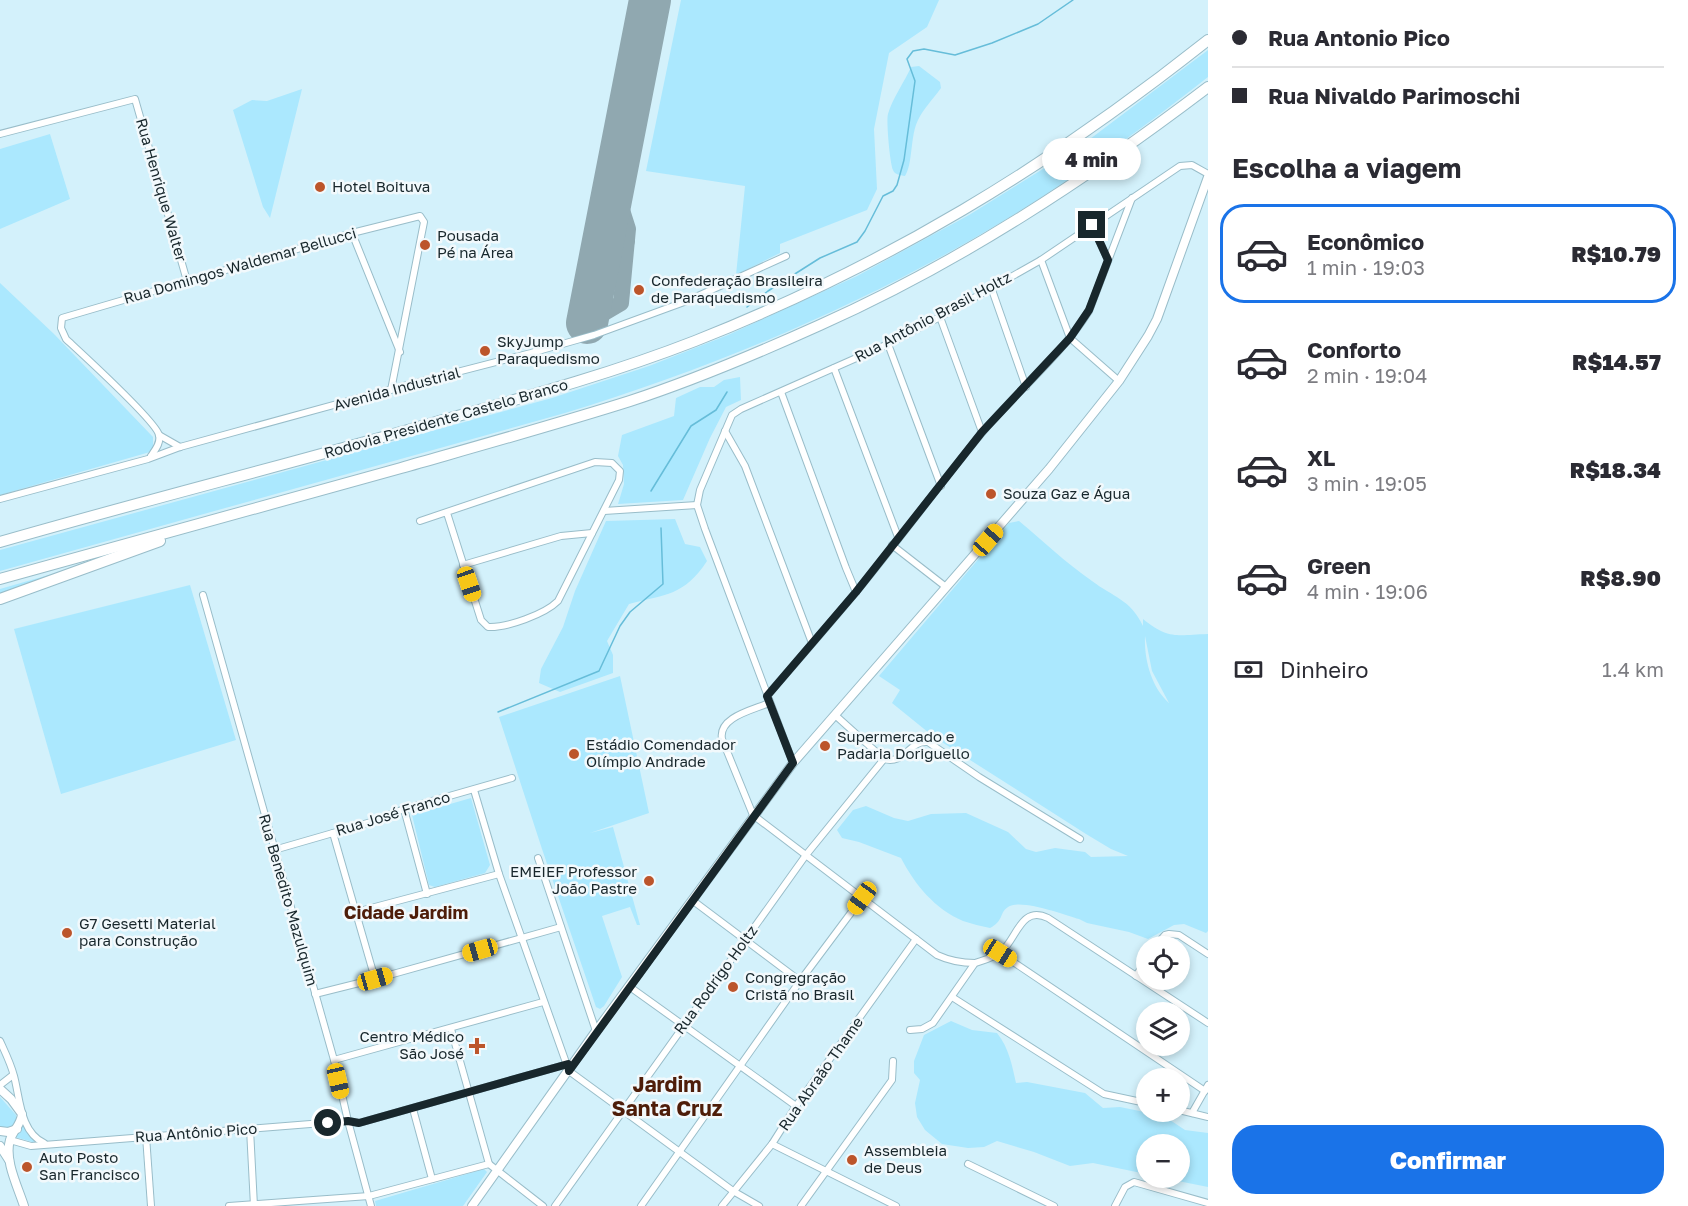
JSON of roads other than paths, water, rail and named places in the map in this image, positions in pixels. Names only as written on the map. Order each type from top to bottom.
[{"type":"highway","name":"Rodovia Presidente Castelo Branco","points":[[0,541],[551,390],[623,367],[740,322],[849,272],[921,235],[985,198],[1092,128],[1208,40]]},
{"type":"highway","points":[[0,579],[528,432],[632,400],[725,365],[821,325],[922,274],[1059,194],[1132,144],[1208,87]]},
{"type":"highway","points":[[0,599],[223,518]]},
{"type":"main road","points":[[472,1206],[568,1068],[630,987],[793,763],[1044,476],[1119,381],[1157,319],[1207,180]]},
{"type":"main road","points":[[0,1087],[22,1114],[18,1128],[10,1140],[11,1163],[24,1206]]},
{"type":"main road","points":[[0,1132],[18,1128]]},
{"type":"main road","points":[[0,1132],[10,1140]]},
{"type":"main road","points":[[0,1146],[11,1163]]},
{"type":"street","name":"Rua Henrique Walter","points":[[0,134],[135,99],[187,281]]},
{"type":"street","name":"Rua Antônio Brasil Holtz","points":[[697,505],[700,490],[725,431],[736,412],[888,344],[940,317],[1041,260],[1180,166],[1192,165],[1207,180]]},
{"type":"street","points":[[1132,198],[1089,310],[1070,338],[982,432],[768,699],[723,725],[721,730],[724,745],[753,815],[916,939],[948,960],[975,963],[1000,953],[1011,942],[1025,918],[1042,915],[1136,976]]},
{"type":"street","name":"Rua Domingos Waldemar Bellucci","points":[[159,435],[138,409],[66,339],[61,328],[61,319],[68,315],[352,233],[421,217],[424,222],[399,352]]},
{"type":"street","points":[[1092,225],[1108,260]]},
{"type":"street","points":[[352,233],[399,352],[391,390]]},
{"type":"street","name":"Avenida Industrial","points":[[0,499],[148,459],[180,447],[594,335],[687,301],[786,256]]},
{"type":"street","points":[[1041,260],[1070,338],[1119,381]]},
{"type":"street","points":[[991,287],[1026,387]]},
{"type":"street","points":[[940,317],[982,432]]},
{"type":"street","points":[[888,344],[941,486]]},
{"type":"street","points":[[834,368],[898,537]]},
{"type":"street","points":[[780,392],[856,592]]},
{"type":"street","points":[[725,431],[745,466],[812,643]]},
{"type":"street","points":[[148,459],[158,444],[159,435],[180,447]]},
{"type":"street","points":[[420,521],[595,462],[608,461],[615,464],[620,474],[561,596],[553,606],[542,613],[506,624],[488,627],[482,620],[447,513]]},
{"type":"street","points":[[604,511],[697,505],[793,763]]},
{"type":"street","points":[[463,566],[561,536],[592,533]]},
{"type":"street","points":[[892,545],[946,587]]},
{"type":"street","name":"Rua Benedito Mazulquim","points":[[203,595],[334,1060],[371,1206]]},
{"type":"street","points":[[835,715],[884,759],[902,758],[914,745],[928,742],[979,777],[1080,839]]},
{"type":"street","name":"Rua Rodrigo Holtz","points":[[555,1206],[806,855],[884,759]]},
{"type":"street","name":"Rua José Franco","points":[[274,850],[512,778]]},
{"type":"street","points":[[474,790],[498,874],[568,1068],[733,1191],[759,1206]]},
{"type":"street","points":[[404,809],[427,894]]},
{"type":"street","points":[[333,833],[375,979]]},
{"type":"street","points":[[538,858],[596,1031]]},
{"type":"street","points":[[356,912],[498,874]]},
{"type":"street","points":[[641,1206],[800,981],[862,898]]},
{"type":"street","points":[[692,900],[800,981]]},
{"type":"street","points":[[315,994],[561,927]]},
{"type":"street","name":"Rua Abraão Thame","points":[[722,1206],[772,1144],[796,1106],[916,939]]},
{"type":"street","points":[[1190,943],[1208,954]]},
{"type":"street","points":[[1000,953],[1206,1088],[1192,1113],[1208,1117]]},
{"type":"street","points":[[910,1030],[922,1029],[933,1023],[975,963]]},
{"type":"street","points":[[630,987],[796,1106]]},
{"type":"street","points":[[1157,990],[1208,1023]]},
{"type":"street","points":[[952,997],[1101,1092],[1136,1101]]},
{"type":"street","points":[[334,1060],[543,1002]]},
{"type":"street","points":[[451,1029],[489,1164],[543,1206]]},
{"type":"street","points":[[0,1041],[14,1075],[22,1114],[30,1131],[39,1141],[45,1143]]},
{"type":"street","points":[[801,1206],[892,1080],[893,1061]]},
{"type":"street","name":"Rua Antônio Pico","points":[[10,1140],[31,1146],[45,1143],[348,1121],[359,1123],[568,1068]]},
{"type":"street","points":[[0,1087],[14,1075]]},
{"type":"street","points":[[413,1109],[432,1179]]},
{"type":"street","points":[[250,1129],[254,1205]]},
{"type":"street","points":[[146,1136],[151,1206]]},
{"type":"street","points":[[772,1144],[896,1206]]},
{"type":"street","points":[[229,1206],[369,1196],[489,1164]]},
{"type":"street","points":[[968,1164],[1054,1206]]},
{"type":"street","points":[[1115,1206],[1125,1187],[1134,1182],[1208,1203]]},
{"type":"waterway","points":[[747,307],[820,258],[857,242],[883,196],[893,191],[897,185],[904,160],[915,81],[907,59],[913,51],[924,49],[955,55],[1038,24],[1073,0]]},
{"type":"waterway","points":[[651,491],[691,426],[716,410],[727,392]]},
{"type":"waterway","points":[[498,712],[599,671],[620,626],[630,612],[663,584],[661,528]]},
{"type":"place","name":"Hotel Boituva","points":[[320,187]]},
{"type":"place","name":"Pousada Pé na Área","points":[[425,245]]},
{"type":"place","name":"Confederação Brasileira de Paraquedismo","points":[[639,290]]},
{"type":"place","name":"SkyJump Paraquedismo","points":[[485,351]]},
{"type":"place","name":"Souza Gaz e Água","points":[[991,494]]},
{"type":"place","name":"Supermercado e Padaria Doriguello","points":[[825,746]]},
{"type":"place","name":"Estádio Comendador Olímpio Andrade","points":[[574,754]]},
{"type":"place","name":"EMEIEF Professor João Pastre","points":[[649,881]]},
{"type":"place","name":"G7 Gesetti Material para Construção","points":[[67,933]]},
{"type":"place","name":"Congregração Cristã no Brasil","points":[[733,987]]},
{"type":"place","name":"Centro Médico São José","points":[[477,1046]]},
{"type":"place","name":"Assembleia de Deus","points":[[852,1160]]},
{"type":"place","name":"Auto Posto San Francisco","points":[[27,1167]]},
{"type":"district","name":"Cidade Jardim","points":[[406,913]]},
{"type":"district","name":"Jardim Santa Cruz","points":[[667,1097]]}]
